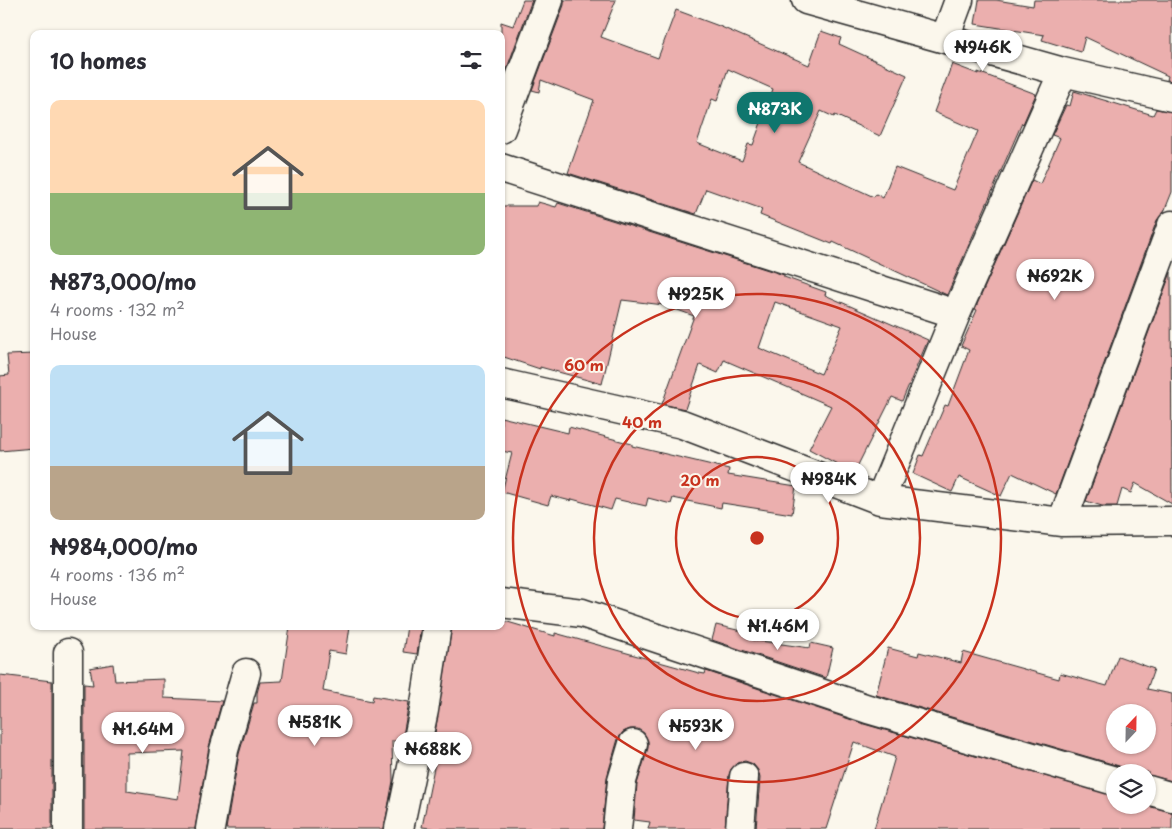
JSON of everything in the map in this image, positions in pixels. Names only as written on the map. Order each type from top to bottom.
[{"type":"street","points":[[505,118],[550,0]]},
{"type":"street","points":[[806,0],[1063,72],[1172,97]]},
{"type":"street","points":[[945,38],[959,0]]},
{"type":"street","points":[[880,500],[956,314],[1063,72]]},
{"type":"street","points":[[505,169],[956,314]]},
{"type":"street","points":[[1062,522],[1172,226]]},
{"type":"street","points":[[505,384],[682,424],[880,500],[1062,522],[1172,521]]},
{"type":"street","points":[[505,603],[582,613],[868,709],[1106,778]]},
{"type":"street","points":[[400,829],[424,710],[436,630]]},
{"type":"street","points":[[68,654],[68,829]]},
{"type":"street","points":[[210,829],[224,750],[246,673]]},
{"type":"street","points":[[616,829],[622,781],[633,744]]},
{"type":"street","points":[[740,829],[744,777]]},
{"type":"street","points":[[1156,792],[1172,797]]},
{"type":"building","points":[[523,0],[532,0],[505,74],[505,30],[501,30],[501,22],[513,26]]},
{"type":"building","points":[[564,0],[616,0],[601,37],[658,58],[676,10],[719,26],[809,65],[821,31],[841,38],[839,44],[907,75],[880,136],[835,115],[834,117],[821,111],[798,162],[874,197],[876,194],[883,198],[895,167],[953,190],[978,131],[934,112],[952,64],[1036,94],[947,295],[833,242],[832,244],[760,215],[762,209],[706,189],[696,214],[568,173],[594,100],[541,80],[539,92],[532,90],[564,5]],"holes":[[[728,69],[773,89],[753,145],[748,144],[742,161],[697,143],[712,99],[717,101]]]},
{"type":"building","points":[[979,0],[996,0],[1033,6],[1034,0],[1172,0],[1172,81],[1167,80],[1168,76],[1085,37],[1081,52],[1042,40],[1044,35],[975,24]]},
{"type":"building","points":[[1074,91],[1153,115],[1156,109],[1172,112],[1172,192],[1164,212],[1157,220],[1056,494],[1012,473],[1001,496],[959,477],[952,492],[913,474],[920,455],[923,456],[945,405],[948,406],[969,350],[961,346],[977,310],[975,309],[1032,180],[1040,184],[1060,138],[1052,135],[1066,105],[1070,106]]},
{"type":"building","points":[[538,202],[556,207],[558,203],[784,275],[784,277],[826,292],[825,295],[928,340],[902,401],[892,397],[854,473],[809,449],[831,406],[724,360],[718,373],[700,365],[685,409],[662,404],[694,316],[664,305],[622,300],[602,384],[540,367],[540,369],[505,357],[505,206],[536,206]],"holes":[[[775,302],[842,326],[821,374],[759,348]]]},
{"type":"building","points":[[1171,272],[1172,504],[1135,483],[1131,493],[1122,489],[1117,506],[1102,506],[1086,501]]},
{"type":"building","points":[[30,354],[30,448],[0,451],[0,376],[9,375],[7,355]]},
{"type":"building","points":[[505,418],[568,433],[569,427],[632,444],[632,446],[729,469],[728,475],[796,486],[792,514],[722,503],[721,508],[673,498],[671,504],[648,498],[646,506],[615,499],[611,510],[572,499],[571,501],[551,496],[548,505],[505,493],[505,480],[512,453],[505,452]]},
{"type":"building","points":[[505,621],[699,673],[705,674],[706,671],[864,724],[1106,793],[1106,814],[1156,814],[1156,808],[1172,812],[1172,829],[874,829],[895,757],[854,742],[826,829],[756,829],[760,778],[758,770],[753,764],[745,761],[737,763],[731,769],[729,775],[725,829],[648,829],[650,822],[634,820],[637,784],[648,748],[648,741],[644,733],[638,729],[630,729],[623,732],[618,739],[607,777],[602,829],[438,829],[422,827],[440,738],[434,739],[451,630],[505,630]]},
{"type":"building","points":[[716,625],[754,634],[753,640],[810,648],[811,643],[833,648],[826,678],[712,640]]},
{"type":"building","points":[[289,630],[349,630],[346,654],[329,651],[323,691],[372,701],[373,696],[409,702],[402,741],[392,741],[393,781],[384,829],[226,829],[239,754],[254,703],[257,703],[260,682],[282,681]]},
{"type":"building","points":[[406,630],[420,630],[417,654],[403,652]]},
{"type":"building","points":[[888,648],[918,656],[919,652],[961,663],[963,652],[1059,679],[1060,673],[1107,686],[1118,656],[1154,669],[1147,689],[1172,694],[1172,781],[1156,777],[1156,764],[1112,764],[876,695]]},
{"type":"building","points":[[113,664],[115,681],[164,679],[164,698],[222,701],[209,747],[195,829],[84,829],[84,684],[93,685],[90,668]],"holes":[[[184,751],[178,799],[127,791],[127,753]]]},
{"type":"building","points":[[0,675],[52,681],[52,829],[0,829]]}]
